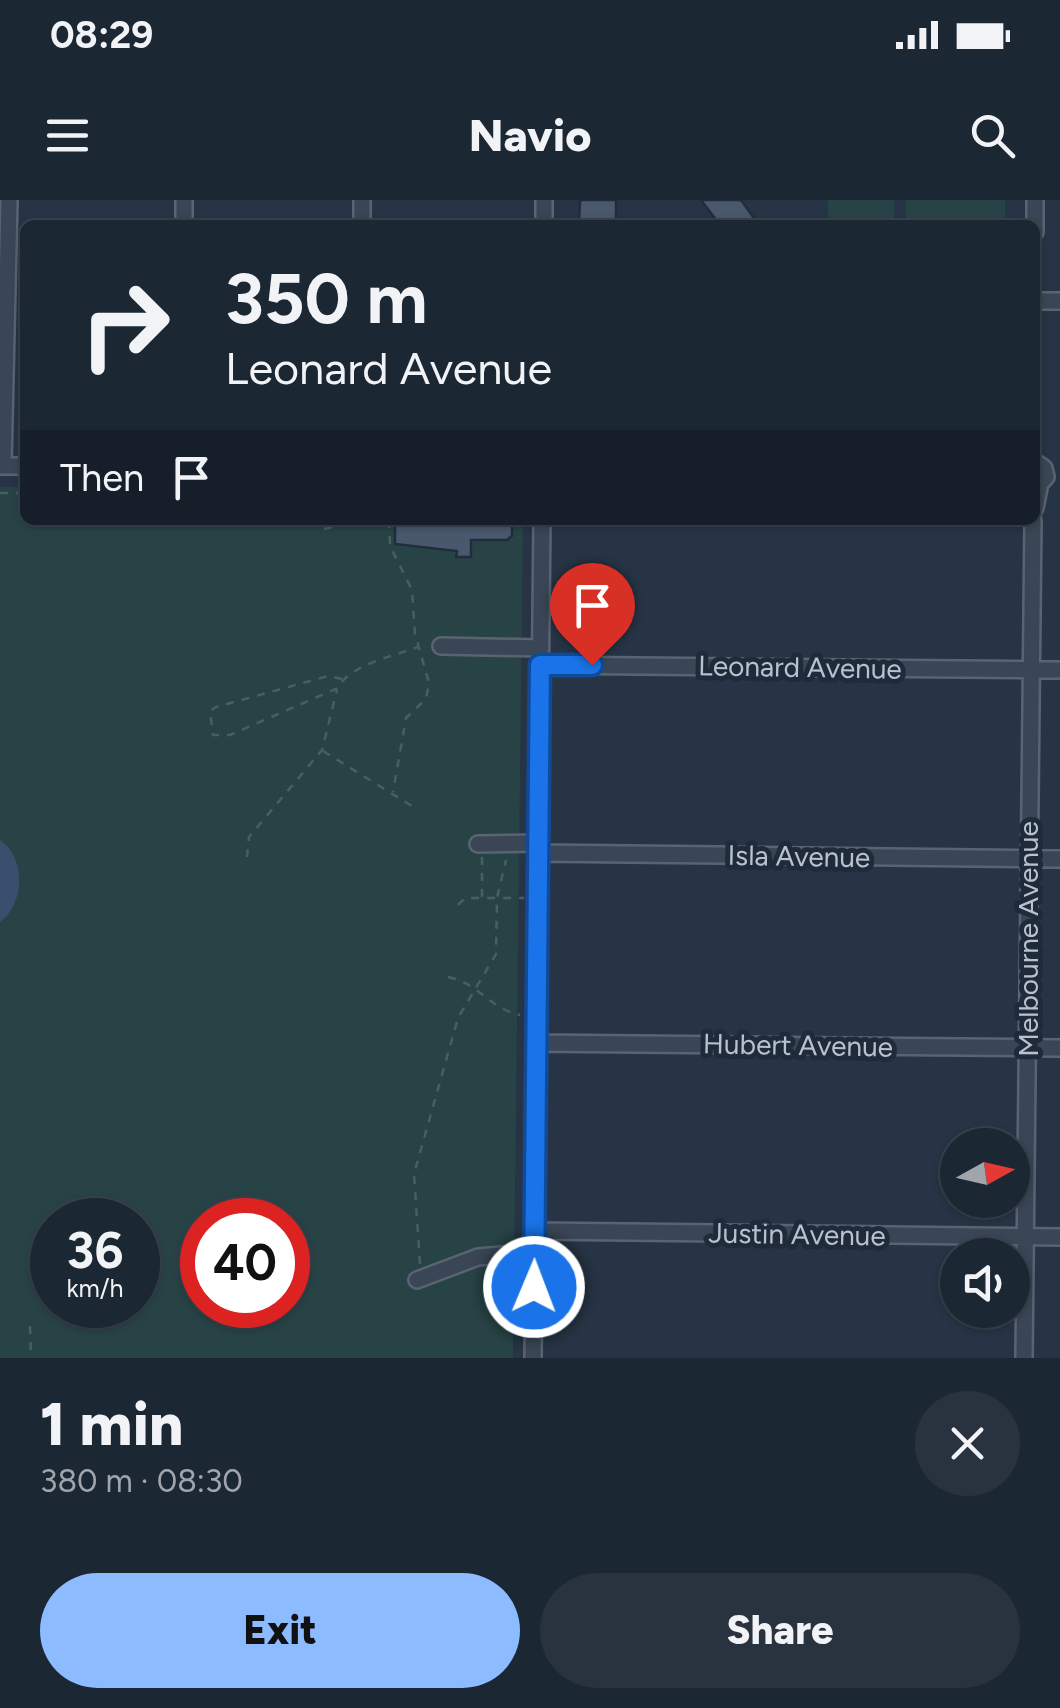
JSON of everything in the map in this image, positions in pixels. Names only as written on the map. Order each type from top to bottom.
[{"type":"street","points":[[1,466],[2,324],[10,200]]},
{"type":"street","points":[[533,1358],[542,525]]},
{"type":"street","name":"Melbourne Avenue","points":[[1024,1358],[1033,525]]},
{"type":"street","name":"Leonard Avenue","points":[[441,646],[540,656],[1060,670]]},
{"type":"street","name":"Isla Avenue","points":[[480,844],[1060,858]]},
{"type":"street","name":"Hubert Avenue","points":[[536,1043],[1060,1048]]},
{"type":"street","name":"Justin Avenue","points":[[535,1232],[1060,1237]]},
{"type":"street","points":[[419,1279],[478,1257],[535,1252]]},
{"type":"path","points":[[324,529],[341,525]]},
{"type":"path","points":[[390,525],[390,546],[412,590],[428,694],[406,718],[393,792]]},
{"type":"path","points":[[338,688],[230,735],[213,735],[209,728],[210,711],[216,707],[328,676],[342,679],[418,647]]},
{"type":"path","points":[[247,857],[249,837],[322,750],[342,679]]},
{"type":"path","points":[[322,750],[415,808]]},
{"type":"path","points":[[480,844],[482,898]]},
{"type":"path","points":[[419,1279],[414,1174],[458,1018],[496,954],[498,898],[509,844]]},
{"type":"path","points":[[458,904],[465,898],[537,898]]},
{"type":"path","points":[[448,977],[477,986],[496,1008],[520,1015]]},
{"type":"path","points":[[30,1328],[31,1358]]},
{"type":"green space","points":[[828,200],[894,200],[894,220],[828,220]]},
{"type":"green space","points":[[906,200],[1005,200],[1005,220],[906,220]]},
{"type":"green space","points":[[0,487],[20,487],[20,525],[523,525],[513,1358],[0,1358]]},
{"type":"water","points":[[0,840],[14,857],[19,881],[14,904],[0,922]]},
{"type":"building","points":[[580,200],[616,200],[616,220],[579,220]]},
{"type":"building","points":[[701,200],[741,200],[755,220],[716,220]]},
{"type":"building","points":[[395,525],[512,525],[512,536],[507,540],[471,540],[471,557],[456,557],[457,551],[395,544]]},
{"type":"route","points":[[534,1287],[540,665],[592,665]]}]
